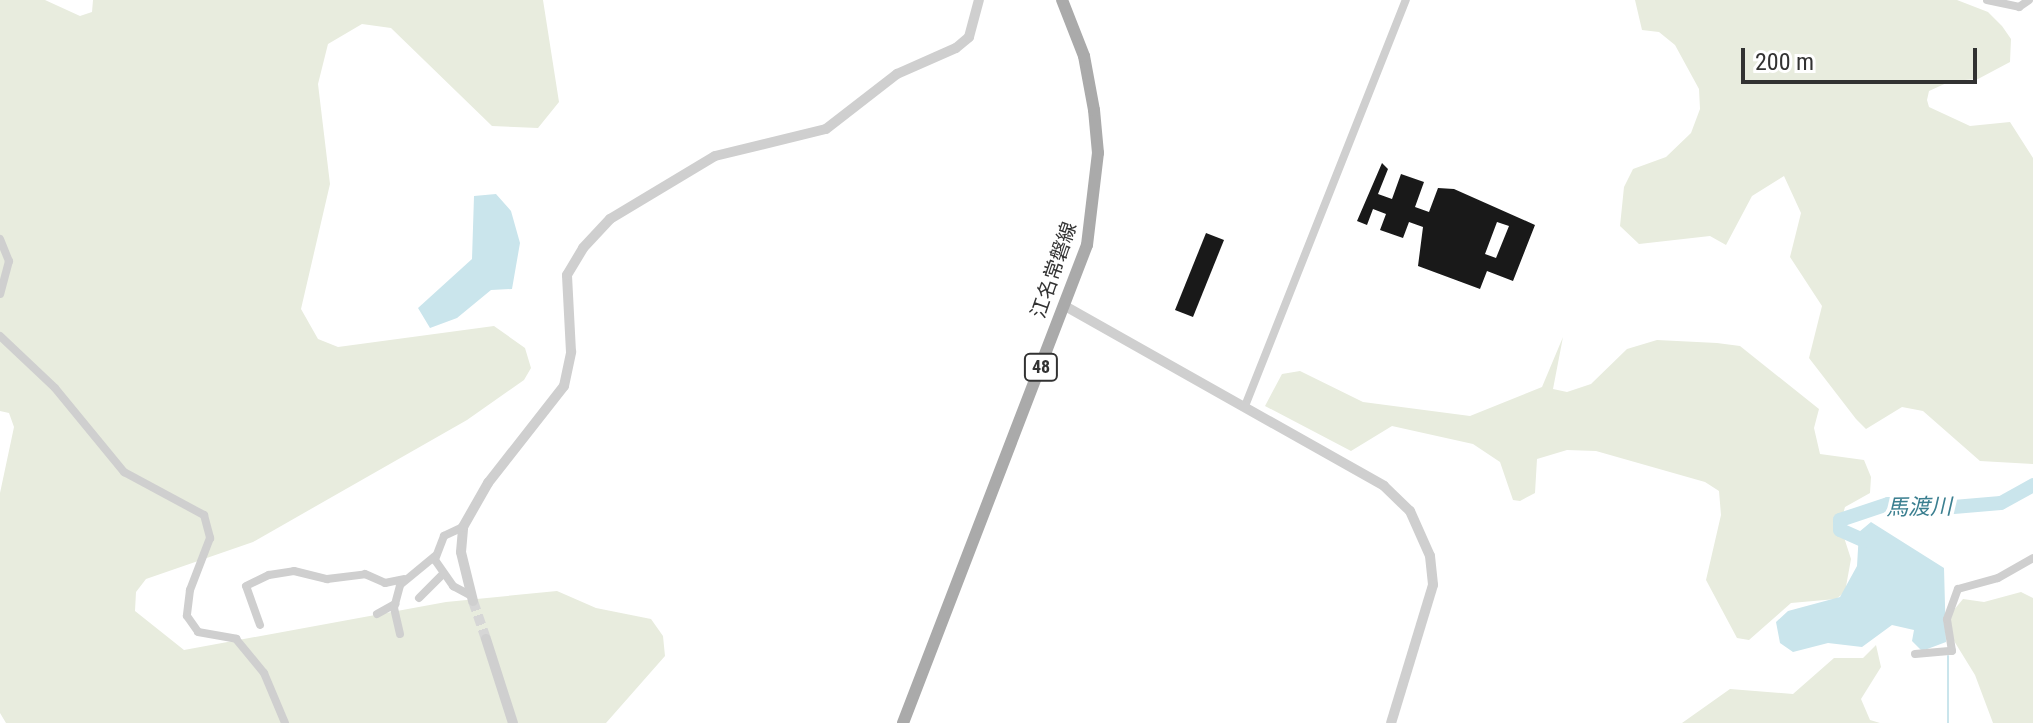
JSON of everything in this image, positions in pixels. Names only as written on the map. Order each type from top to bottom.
[{"type":"main road","name":"江名常磐線","points":[[903,723],[1087,245],[1098,153],[1090,78],[1062,0]]},
{"type":"street","points":[[472,598],[461,552],[463,527],[488,483],[564,386],[571,352],[567,275],[610,219],[715,156],[826,129],[897,74],[963,42],[979,0]]},
{"type":"street","points":[[1245,406],[1406,0]]},
{"type":"street","points":[[1987,0],[2019,7],[2029,0]]},
{"type":"street","points":[[0,239],[9,261],[0,294]]},
{"type":"street","points":[[1065,306],[1384,486],[1410,511],[1425,540],[1432,599],[1391,723]]},
{"type":"street","points":[[0,336],[55,388],[124,472],[204,515],[210,538],[190,590],[187,616],[198,632],[236,639],[264,673],[285,723]]},
{"type":"street","points":[[260,625],[242,587],[288,571],[327,579],[359,574],[389,583],[404,579],[435,556],[449,530],[463,527]]},
{"type":"street","points":[[435,556],[442,575],[472,598]]},
{"type":"street","points":[[1915,654],[1952,651],[1947,619],[1958,589],[1998,578],[2033,558]]},
{"type":"street","points":[[419,598],[442,575]]},
{"type":"street","points":[[400,634],[395,604],[404,579]]},
{"type":"street","points":[[377,614],[395,604]]},
{"type":"street","points":[[486,639],[513,723]]},
{"type":"shaded area","points":[[0,0],[45,0],[80,16],[92,12],[93,0],[543,0],[559,102],[538,128],[492,126],[391,28],[362,24],[328,44],[318,84],[330,184],[301,309],[318,339],[338,347],[494,326],[525,348],[531,368],[524,380],[467,420],[253,542],[146,579],[136,592],[135,611],[184,650],[446,602],[557,591],[596,608],[651,619],[663,636],[665,656],[606,723],[6,723],[0,713],[0,493],[14,427],[9,413],[0,411]]},
{"type":"shaded area","points":[[1635,0],[1957,0],[1988,12],[2002,26],[2011,39],[2010,62],[1978,79],[1951,81],[1929,91],[1927,100],[1929,107],[1970,126],[2010,122],[2033,158],[2033,464],[1980,461],[1923,411],[1902,407],[1866,429],[1856,419],[1809,358],[1822,306],[1790,257],[1801,213],[1784,176],[1752,196],[1726,245],[1710,236],[1639,244],[1620,226],[1624,187],[1633,169],[1666,157],[1691,133],[1700,109],[1699,89],[1675,45],[1659,32],[1642,30]]},
{"type":"shaded area","points":[[1563,337],[1553,389],[1567,392],[1591,384],[1627,349],[1657,340],[1717,343],[1740,346],[1819,409],[1814,428],[1820,454],[1864,460],[1871,477],[1870,493],[1845,507],[1840,525],[1851,559],[1845,592],[1836,599],[1791,603],[1749,640],[1737,638],[1706,580],[1721,515],[1719,491],[1705,482],[1596,451],[1567,450],[1537,459],[1535,493],[1520,501],[1513,500],[1500,462],[1473,444],[1392,426],[1351,451],[1265,406],[1282,374],[1300,371],[1363,402],[1470,416],[1542,387]]},
{"type":"shaded area","points":[[2021,592],[2033,598],[2033,723],[1993,723],[1975,675],[1943,623],[1963,599],[1984,602]]},
{"type":"shaded area","points":[[1876,645],[1881,667],[1861,699],[1870,720],[1880,723],[1682,723],[1730,689],[1793,694],[1834,658],[1863,658]]},
{"type":"water","points":[[496,194],[511,211],[520,243],[512,289],[491,290],[457,318],[430,328],[418,308],[472,259],[474,196]]},
{"type":"water","points":[[1871,522],[1944,568],[1946,642],[1922,651],[1912,641],[1914,630],[1892,625],[1862,647],[1828,643],[1793,652],[1780,643],[1776,622],[1788,611],[1840,597],[1857,566],[1859,532]]},
{"type":"building","points":[[1382,163],[1388,169],[1378,194],[1392,199],[1401,174],[1424,182],[1415,207],[1429,212],[1438,188],[1454,189],[1535,225],[1513,281],[1487,271],[1480,289],[1418,266],[1423,227],[1409,222],[1403,238],[1380,230],[1386,214],[1373,209],[1367,225],[1357,221]],"holes":[[[1497,222],[1509,226],[1496,258],[1485,254]]]},
{"type":"building","points":[[1206,233],[1224,240],[1193,317],[1175,310]]},
{"type":"waterway","name":"馬渡川","points":[[1865,541],[1840,530],[1840,520],[1888,504],[1907,511],[2001,503],[2033,485]]},
{"type":"waterway","points":[[1948,656],[1948,723]]},
{"type":"tunnel","points":[[473,601],[486,639]]}]
